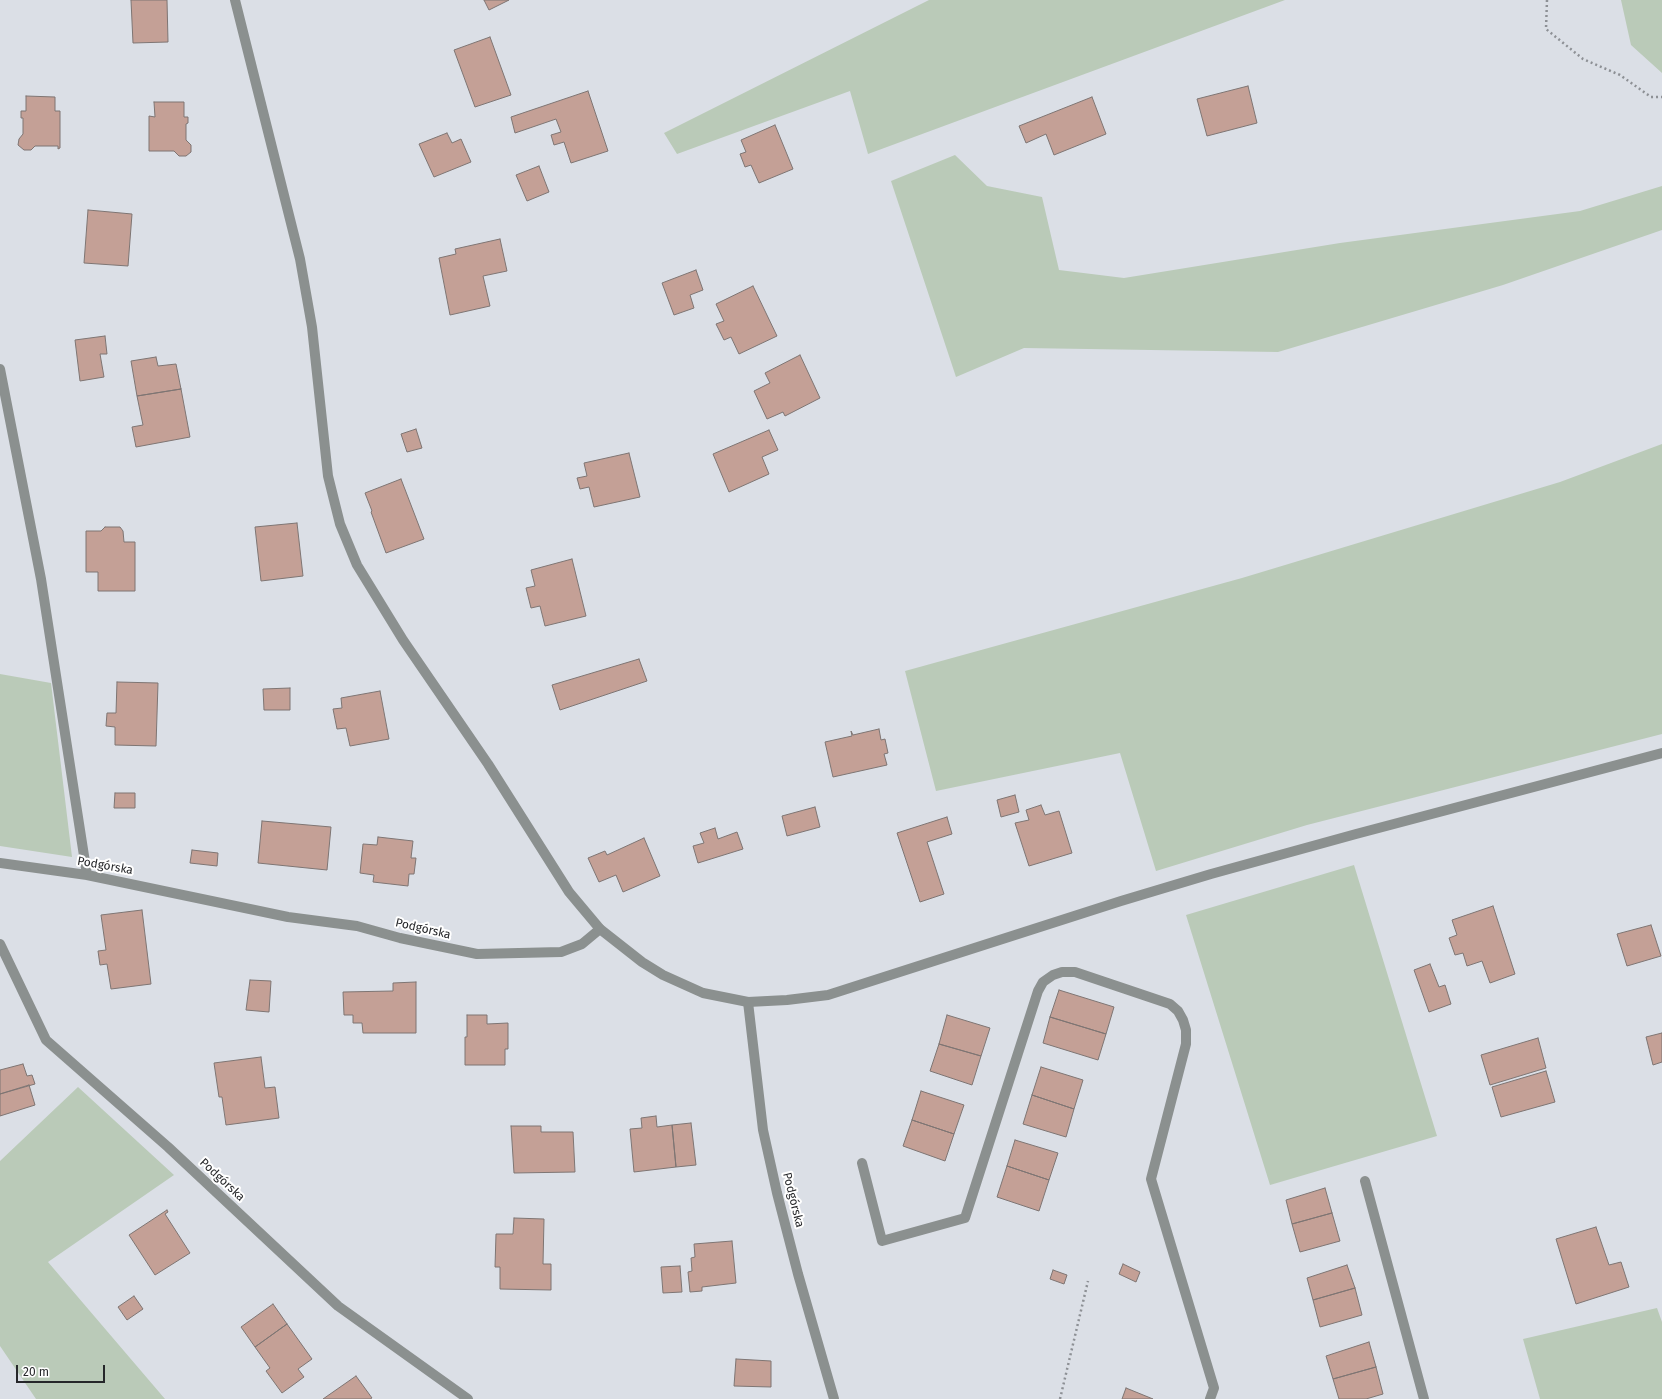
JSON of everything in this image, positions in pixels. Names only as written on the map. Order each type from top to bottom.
[{"type":"street","points":[[235,0],[300,259],[312,327],[328,476],[340,524],[357,565],[403,640],[488,764],[570,892],[600,929],[642,962],[663,975],[703,993],[748,1002],[787,1000],[828,995],[1121,901],[1211,874],[1662,753]]},
{"type":"street","points":[[0,369],[39,572],[87,875]]},
{"type":"street","name":"Podgórska","points":[[0,863],[87,875],[288,917],[357,926],[400,938],[477,954],[561,952],[582,944],[600,929]]},
{"type":"street","name":"Podgórska","points":[[0,944],[46,1040],[168,1147],[338,1306],[468,1399]]},
{"type":"street","points":[[862,1163],[882,1241],[965,1218],[1038,991],[1043,982],[1053,975],[1062,972],[1075,972],[1170,1004],[1178,1011],[1183,1020],[1186,1030],[1186,1044],[1151,1179],[1214,1388],[1210,1399]]},
{"type":"street","name":"Podgórska","points":[[748,1002],[753,1054],[765,1137],[794,1259],[834,1399]]},
{"type":"street","points":[[1366,1181],[1424,1399]]},
{"type":"path","points":[[1547,0],[1546,29],[1583,58],[1620,75],[1651,97],[1662,97]]},
{"type":"path","points":[[1060,1399],[1088,1281]]},
{"type":"green space","points":[[929,0],[1285,0],[868,154],[850,91],[677,154],[664,133]]},
{"type":"green space","points":[[1621,0],[1662,0],[1662,73],[1631,45]]},
{"type":"green space","points":[[955,155],[987,186],[1042,197],[1059,270],[1124,278],[1340,243],[1580,211],[1662,186],[1662,230],[1503,285],[1278,352],[1024,348],[956,377],[891,181]]},
{"type":"green space","points":[[1662,444],[1662,734],[1307,825],[1156,871],[1120,753],[936,791],[905,671],[1242,578],[1560,482]]},
{"type":"green space","points":[[0,674],[51,683],[72,857],[0,846]]},
{"type":"green space","points":[[1354,865],[1437,1136],[1270,1185],[1186,915]]},
{"type":"green space","points":[[78,1087],[174,1175],[48,1262],[165,1399],[36,1399],[0,1346],[0,1161]]},
{"type":"green space","points":[[1657,1308],[1662,1322],[1662,1399],[1540,1399],[1523,1339]]},
{"type":"building","points":[[131,0],[167,0],[168,42],[133,43]]},
{"type":"building","points":[[484,0],[509,0],[489,10]]},
{"type":"building","points":[[490,37],[511,95],[475,107],[454,50]]},
{"type":"building","points":[[1248,86],[1257,123],[1207,136],[1197,99]]},
{"type":"building","points":[[588,91],[608,151],[571,163],[564,142],[554,145],[551,135],[561,132],[556,119],[515,133],[511,117]]},
{"type":"building","points":[[26,96],[55,97],[55,111],[60,111],[60,148],[58,149],[58,146],[35,146],[31,150],[24,150],[18,145],[19,139],[23,134],[23,118],[21,118],[21,111],[26,111]]},
{"type":"building","points":[[1092,97],[1106,134],[1054,155],[1046,134],[1026,143],[1019,126]]},
{"type":"building","points":[[154,102],[184,102],[184,117],[188,117],[188,123],[186,124],[186,140],[191,145],[191,152],[186,156],[179,156],[174,151],[149,151],[149,116],[155,117]]},
{"type":"building","points":[[775,125],[793,169],[759,183],[751,165],[745,167],[740,154],[746,152],[741,140]]},
{"type":"building","points":[[447,133],[452,143],[461,139],[471,162],[434,177],[419,144]]},
{"type":"building","points":[[539,166],[549,192],[527,201],[516,175]]},
{"type":"building","points":[[88,210],[132,214],[128,266],[84,263]]},
{"type":"building","points":[[500,239],[507,271],[483,276],[490,306],[450,315],[439,258],[456,254],[455,249]]},
{"type":"building","points":[[696,270],[703,290],[690,295],[694,308],[674,315],[662,283]]},
{"type":"building","points":[[753,286],[777,336],[739,354],[731,337],[724,340],[716,324],[724,321],[716,304]]},
{"type":"building","points":[[105,336],[107,354],[100,354],[104,377],[80,381],[75,340]]},
{"type":"building","points":[[800,355],[820,398],[785,416],[783,412],[767,419],[754,391],[770,383],[765,373]]},
{"type":"building","points":[[156,357],[158,366],[176,364],[181,389],[137,396],[131,361]]},
{"type":"building","points":[[181,389],[190,437],[136,447],[132,427],[143,425],[137,396]]},
{"type":"building","points":[[416,429],[422,448],[407,452],[401,434]]},
{"type":"building","points":[[769,430],[778,450],[762,457],[769,474],[729,492],[713,454]]},
{"type":"building","points":[[629,453],[640,497],[594,507],[589,487],[580,489],[577,478],[587,476],[584,463]]},
{"type":"building","points":[[401,479],[424,539],[386,553],[365,493]]},
{"type":"building","points":[[297,523],[303,576],[261,581],[255,527]]},
{"type":"building","points":[[105,527],[120,527],[123,531],[124,542],[135,542],[135,591],[98,591],[98,572],[86,572],[86,531],[101,531]]},
{"type":"building","points":[[572,559],[586,616],[545,626],[540,606],[531,608],[526,588],[535,586],[531,570]]},
{"type":"building","points":[[639,659],[647,681],[560,710],[552,685]]},
{"type":"building","points":[[117,682],[158,683],[156,746],[115,745],[115,727],[106,726],[107,713],[116,713]]},
{"type":"building","points":[[290,688],[290,710],[264,710],[263,689]]},
{"type":"building","points":[[380,691],[389,739],[350,746],[346,728],[337,729],[333,709],[342,708],[341,698]]},
{"type":"building","points":[[879,729],[881,740],[885,739],[888,753],[884,754],[887,765],[833,777],[825,742],[852,736],[851,731],[853,735]]},
{"type":"building","points":[[115,793],[135,793],[135,808],[114,808]]},
{"type":"building","points":[[1015,795],[1019,812],[1001,817],[997,800]]},
{"type":"building","points":[[1041,805],[1045,815],[1059,811],[1072,853],[1029,866],[1015,823],[1029,820],[1026,810]]},
{"type":"building","points":[[815,807],[820,827],[787,836],[782,816]]},
{"type":"building","points":[[947,817],[952,834],[927,842],[944,894],[920,902],[897,833]]},
{"type":"building","points":[[262,821],[331,827],[327,870],[258,863]]},
{"type":"building","points":[[715,828],[718,839],[737,832],[743,849],[698,863],[693,846],[704,843],[700,833]]},
{"type":"building","points":[[378,837],[413,841],[411,858],[416,858],[414,874],[409,874],[408,886],[373,882],[374,875],[360,873],[363,844],[377,845]]},
{"type":"building","points":[[644,838],[660,876],[623,892],[616,875],[599,882],[588,858],[605,851],[607,855]]},
{"type":"building","points":[[192,850],[218,853],[217,866],[190,863]]},
{"type":"building","points":[[1493,906],[1515,974],[1490,983],[1482,961],[1467,966],[1463,953],[1455,955],[1449,938],[1457,935],[1452,920]]},
{"type":"building","points":[[142,910],[151,984],[111,989],[107,964],[100,965],[98,951],[106,950],[101,915]]},
{"type":"building","points":[[1651,925],[1661,956],[1627,966],[1617,934]]},
{"type":"building","points":[[1430,964],[1439,987],[1445,985],[1451,1004],[1429,1012],[1414,970]]},
{"type":"building","points":[[250,980],[271,981],[269,1012],[246,1010]]},
{"type":"building","points":[[416,982],[416,1033],[363,1033],[362,1023],[353,1023],[353,1015],[344,1015],[343,992],[393,991],[393,983]]},
{"type":"building","points":[[1059,990],[1114,1007],[1106,1034],[1050,1017]]},
{"type":"building","points":[[467,1015],[487,1015],[487,1024],[508,1023],[508,1049],[505,1049],[505,1065],[465,1065]]},
{"type":"building","points":[[947,1015],[990,1028],[981,1056],[939,1044]]},
{"type":"building","points":[[1050,1017],[1106,1034],[1098,1060],[1043,1043]]},
{"type":"building","points":[[1662,1033],[1662,1062],[1653,1065],[1646,1037]]},
{"type":"building","points":[[1538,1038],[1546,1068],[1490,1085],[1481,1055]]},
{"type":"building","points":[[939,1044],[981,1056],[972,1085],[930,1071]]},
{"type":"building","points":[[261,1057],[265,1088],[275,1087],[279,1118],[226,1125],[222,1097],[219,1097],[214,1063]]},
{"type":"building","points":[[23,1064],[27,1076],[32,1075],[35,1084],[0,1094],[0,1070]]},
{"type":"building","points":[[1041,1067],[1083,1080],[1074,1109],[1032,1095]]},
{"type":"building","points":[[1546,1071],[1555,1102],[1501,1117],[1492,1087]]},
{"type":"building","points":[[29,1085],[35,1105],[0,1116],[0,1094]]},
{"type":"building","points":[[921,1091],[964,1105],[954,1134],[912,1120]]},
{"type":"building","points":[[1032,1095],[1074,1109],[1066,1137],[1023,1124]]},
{"type":"building","points":[[656,1116],[657,1127],[672,1125],[676,1167],[634,1172],[630,1129],[642,1128],[641,1118]]},
{"type":"building","points":[[912,1120],[954,1134],[945,1161],[903,1146]]},
{"type":"building","points":[[691,1123],[696,1165],[676,1167],[672,1125]]},
{"type":"building","points":[[511,1126],[541,1126],[541,1132],[573,1132],[575,1172],[514,1173]]},
{"type":"building","points":[[1015,1140],[1058,1153],[1049,1180],[1007,1166]]},
{"type":"building","points":[[1007,1166],[1049,1180],[1039,1211],[997,1197]]},
{"type":"building","points":[[1325,1188],[1332,1213],[1292,1224],[1286,1200]]},
{"type":"building","points":[[167,1210],[168,1212],[165,1214],[190,1253],[155,1275],[129,1235]]},
{"type":"building","points":[[1332,1213],[1340,1241],[1300,1252],[1292,1224]]},
{"type":"building","points":[[514,1218],[544,1219],[543,1264],[551,1264],[551,1290],[500,1289],[500,1267],[495,1267],[496,1234],[513,1234]]},
{"type":"building","points":[[1596,1227],[1609,1265],[1621,1262],[1629,1287],[1576,1304],[1556,1239]]},
{"type":"building","points":[[732,1241],[736,1283],[702,1287],[702,1291],[690,1292],[688,1272],[692,1271],[691,1258],[695,1257],[694,1244]]},
{"type":"building","points":[[1123,1264],[1140,1272],[1136,1282],[1119,1274]]},
{"type":"building","points":[[1347,1265],[1355,1288],[1313,1300],[1307,1278]]},
{"type":"building","points":[[680,1266],[682,1292],[663,1293],[661,1267]]},
{"type":"building","points":[[1053,1270],[1067,1275],[1064,1284],[1050,1279]]},
{"type":"building","points":[[1355,1288],[1362,1315],[1320,1327],[1313,1300]]},
{"type":"building","points":[[134,1296],[143,1309],[127,1320],[118,1307]]},
{"type":"building","points":[[273,1304],[287,1324],[255,1347],[241,1327]]},
{"type":"building","points":[[287,1324],[312,1359],[298,1369],[304,1377],[282,1393],[266,1371],[270,1368],[255,1347]]},
{"type":"building","points":[[1369,1342],[1376,1367],[1333,1379],[1326,1356]]},
{"type":"building","points":[[736,1359],[771,1361],[771,1387],[734,1386]]},
{"type":"building","points":[[1376,1367],[1383,1394],[1366,1399],[1339,1399],[1333,1379]]},
{"type":"building","points":[[356,1376],[372,1398],[323,1399]]},
{"type":"building","points":[[1126,1388],[1153,1399],[1122,1399]]}]
